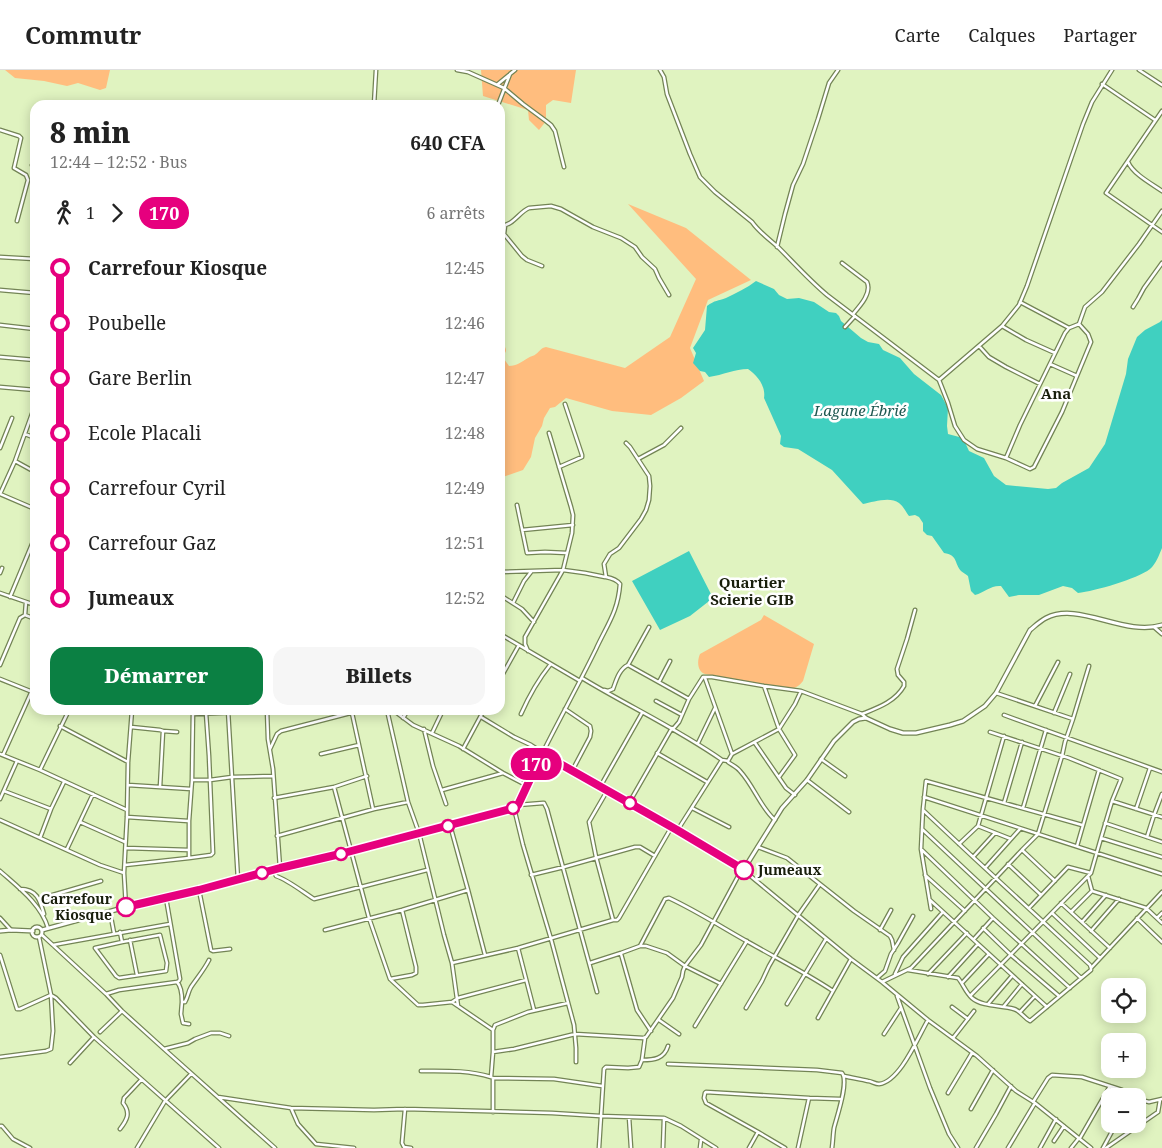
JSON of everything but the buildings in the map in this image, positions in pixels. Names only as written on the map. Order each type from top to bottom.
[{"type":"street","points":[[374,100],[376,70]]},
{"type":"street","points":[[456,70],[468,72],[504,88],[551,125],[555,131],[564,166]]},
{"type":"street","points":[[497,85],[515,70]]},
{"type":"street","points":[[660,70],[664,77],[667,94],[700,177],[715,192],[752,222],[811,282],[939,380],[955,426],[964,440],[976,449],[1006,458],[1030,469],[1034,467],[1050,438],[1091,342],[1088,334],[1079,324]]},
{"type":"street","points":[[778,247],[792,188],[803,164],[829,83],[838,70]]},
{"type":"street","points":[[939,380],[1002,326],[1020,302],[1083,124],[1092,102],[1112,70]]},
{"type":"street","points":[[1139,70],[1162,86]]},
{"type":"street","points":[[500,100],[510,74]]},
{"type":"street","points":[[1102,84],[1155,120]]},
{"type":"street","points":[[1162,111],[1106,193],[1162,232]]},
{"type":"street","points":[[0,130],[21,138],[14,168],[26,175],[28,180],[17,221]]},
{"type":"street","points":[[1128,161],[1129,166],[1135,172],[1162,191]]},
{"type":"street","points":[[505,226],[526,209],[538,206],[551,206],[561,209],[621,238],[635,247],[642,257],[656,269],[658,278],[669,295]]},
{"type":"street","points":[[1006,458],[1065,333],[1069,328],[1079,324],[1085,307],[1102,292],[1162,210]]},
{"type":"street","points":[[505,235],[522,256],[542,266]]},
{"type":"street","points":[[0,257],[30,259]]},
{"type":"street","points":[[842,263],[869,285],[862,304],[845,327]]},
{"type":"street","points":[[1133,307],[1162,263]]},
{"type":"street","points":[[0,290],[30,293]]},
{"type":"street","points":[[1020,302],[1069,328]]},
{"type":"street","points":[[0,325],[30,329]]},
{"type":"street","points":[[1002,326],[1026,340],[1055,353]]},
{"type":"street","points":[[979,346],[989,358],[1040,384]]},
{"type":"street","points":[[0,357],[30,360]]},
{"type":"street","points":[[1050,364],[1077,376]]},
{"type":"street","points":[[0,388],[30,390]]},
{"type":"street","points":[[559,467],[582,457],[565,404]]},
{"type":"street","points":[[0,448],[12,418]]},
{"type":"street","points":[[30,420],[0,494],[30,507]]},
{"type":"street","points":[[638,459],[664,445],[681,428]]},
{"type":"street","points":[[25,434],[30,436]]},
{"type":"street","points":[[528,651],[524,637],[563,570],[573,526],[571,507],[549,434]]},
{"type":"street","points":[[606,577],[604,564],[610,554],[619,548],[646,510],[649,500],[650,486],[648,476],[630,446],[626,443]]},
{"type":"street","points":[[14,461],[30,469]]},
{"type":"street","points":[[517,505],[526,553],[567,553]]},
{"type":"street","points":[[522,530],[573,526]]},
{"type":"street","points":[[10,597],[30,549]]},
{"type":"street","points":[[0,573],[2,568]]},
{"type":"street","points":[[505,572],[563,570],[585,572],[606,577],[620,584],[618,601],[612,618],[516,806],[523,845],[574,1026],[576,1062]]},
{"type":"street","points":[[513,603],[524,581],[531,572]]},
{"type":"street","points":[[0,593],[30,603]]},
{"type":"street","points":[[505,598],[522,609],[534,622]]},
{"type":"street","points":[[26,602],[26,615]]},
{"type":"street","points":[[862,714],[882,706],[904,686],[904,682],[898,675],[897,669],[915,610]]},
{"type":"street","points":[[629,803],[657,753],[679,722],[689,699],[703,676],[704,678],[712,677],[801,691],[862,714],[866,718],[890,729],[904,733],[916,733],[963,721],[985,706],[996,693],[1030,630],[1046,618],[1056,614],[1078,614],[1142,628],[1162,625]]},
{"type":"street","points":[[26,615],[30,617]]},
{"type":"street","points":[[0,665],[20,618],[26,615]]},
{"type":"street","points":[[1154,627],[1162,634]]},
{"type":"street","points":[[602,690],[608,691],[612,689],[620,672],[628,665],[649,628]]},
{"type":"street","points":[[505,637],[550,665],[673,728],[722,760],[728,761],[740,770],[768,814],[774,820]]},
{"type":"street","points":[[505,669],[519,645]]},
{"type":"street","points":[[659,682],[670,661]]},
{"type":"street","points":[[1035,706],[1058,662]]},
{"type":"street","points":[[521,714],[530,694],[550,665]]},
{"type":"street","points":[[628,665],[689,699]]},
{"type":"street","points":[[882,982],[911,968],[1038,834],[1089,666]]},
{"type":"street","points":[[1054,713],[1070,674]]},
{"type":"street","points":[[704,678],[732,754]]},
{"type":"street","points":[[0,679],[30,691]]},
{"type":"street","points":[[764,686],[779,729],[795,755],[779,777]]},
{"type":"street","points":[[728,761],[732,754],[779,729],[801,691]]},
{"type":"street","points":[[996,693],[1073,719]]},
{"type":"street","points":[[30,698],[1,754],[127,810]]},
{"type":"street","points":[[656,701],[682,715]]},
{"type":"street","points":[[698,743],[715,708]]},
{"type":"street","points":[[565,709],[590,726],[591,731],[590,737],[572,771]]},
{"type":"street","points":[[600,787],[642,713]]},
{"type":"street","points":[[40,770],[66,715]]},
{"type":"street","points":[[126,907],[124,873],[132,715]]},
{"type":"street","points":[[190,858],[189,821],[193,715]]},
{"type":"street","points":[[125,865],[190,858],[211,855],[213,853],[206,715]]},
{"type":"street","points":[[228,715],[238,880]]},
{"type":"street","points":[[267,715],[280,868]]},
{"type":"street","points":[[270,751],[276,734],[281,731],[341,715]]},
{"type":"street","points":[[353,715],[374,809]]},
{"type":"street","points":[[388,715],[408,802],[419,833],[452,962],[458,1006]]},
{"type":"street","points":[[399,715],[413,724],[464,749],[526,785]]},
{"type":"street","points":[[432,733],[441,715]]},
{"type":"street","points":[[1004,715],[1162,772]]},
{"type":"street","points":[[464,749],[481,717],[742,869],[826,939],[993,1070],[1016,1091],[1034,1102],[1091,1148]]},
{"type":"street","points":[[599,1148],[602,1086],[605,1068],[639,1067],[642,1060],[645,1038],[673,998],[685,966],[701,945],[742,869],[782,808],[807,780],[842,732],[859,719],[866,718]]},
{"type":"street","points":[[60,726],[128,762]]},
{"type":"street","points":[[131,727],[177,732]]},
{"type":"street","points":[[424,729],[433,766],[446,804]]},
{"type":"street","points":[[1023,808],[1046,730]]},
{"type":"street","points":[[160,787],[163,731]]},
{"type":"street","points":[[990,732],[1062,756],[1121,779],[1100,838],[1090,875],[1092,891]]},
{"type":"street","points":[[959,844],[978,826],[1004,736]]},
{"type":"street","points":[[1004,803],[1022,742]]},
{"type":"street","points":[[755,743],[786,788],[795,794]]},
{"type":"street","points":[[320,754],[359,745]]},
{"type":"street","points":[[657,753],[708,782]]},
{"type":"street","points":[[821,759],[845,776]]},
{"type":"street","points":[[677,830],[722,760]]},
{"type":"street","points":[[0,799],[17,761]]},
{"type":"street","points":[[1136,809],[1150,768]]},
{"type":"street","points":[[1076,846],[1099,770]]},
{"type":"street","points":[[442,790],[503,773]]},
{"type":"street","points":[[192,780],[273,776]]},
{"type":"street","points":[[274,798],[334,787],[366,776]]},
{"type":"street","points":[[807,780],[849,812]]},
{"type":"street","points":[[931,909],[921,849],[926,780],[1082,825]]},
{"type":"street","points":[[40,838],[64,782]]},
{"type":"street","points":[[128,785],[191,789]]},
{"type":"street","points":[[334,787],[369,918],[390,979],[418,1004],[423,1005],[452,1002],[458,998],[526,980]]},
{"type":"street","points":[[4,791],[51,809]]},
{"type":"street","points":[[607,791],[589,822],[596,857],[613,920]]},
{"type":"street","points":[[67,849],[94,794]]},
{"type":"street","points":[[1147,837],[1162,794]]},
{"type":"street","points":[[924,797],[1162,874]]},
{"type":"street","points":[[1112,801],[1162,817]]},
{"type":"street","points":[[277,836],[342,817],[408,802]]},
{"type":"street","points":[[0,931],[32,930],[38,927],[42,930],[351,851],[516,806],[544,803],[564,867],[597,992]]},
{"type":"street","points":[[692,808],[729,827]]},
{"type":"street","points":[[923,809],[1091,968]]},
{"type":"street","points":[[127,818],[189,821]]},
{"type":"street","points":[[0,820],[100,865],[124,873]]},
{"type":"street","points":[[80,822],[126,842]]},
{"type":"street","points":[[1105,823],[1162,842]]},
{"type":"street","points":[[450,825],[485,956]]},
{"type":"street","points":[[978,826],[1011,839]]},
{"type":"street","points":[[452,962],[518,948],[617,920],[671,827]]},
{"type":"street","points":[[922,829],[1081,978]]},
{"type":"street","points":[[985,868],[1020,829]]},
{"type":"street","points":[[973,857],[995,833]]},
{"type":"street","points":[[1100,838],[1162,857]]},
{"type":"street","points":[[531,875],[635,846],[654,856]]},
{"type":"street","points":[[758,847],[787,858],[890,936],[894,950]]},
{"type":"street","points":[[126,848],[189,850]]},
{"type":"street","points":[[921,849],[1070,988]]},
{"type":"street","points":[[1022,850],[1055,881]]},
{"type":"street","points":[[1008,864],[1041,895]]},
{"type":"street","points":[[1029,908],[1068,867],[1090,875]]},
{"type":"street","points":[[274,870],[276,876],[314,900],[428,870]]},
{"type":"street","points":[[0,871],[20,889],[45,918]]},
{"type":"street","points":[[970,996],[1090,875]]},
{"type":"street","points":[[925,876],[965,911]]},
{"type":"street","points":[[39,898],[101,881]]},
{"type":"street","points":[[746,1008],[798,914],[820,884]]},
{"type":"street","points":[[20,889],[32,891],[39,898],[48,928]]},
{"type":"street","points":[[199,890],[211,950],[230,949]]},
{"type":"street","points":[[325,930],[468,890]]},
{"type":"street","points":[[1092,891],[1146,908],[1162,923]]},
{"type":"street","points":[[1072,912],[1092,891]]},
{"type":"street","points":[[907,970],[958,978],[974,1000],[1016,1009],[1030,1021],[1091,970],[1162,892]]},
{"type":"street","points":[[1082,922],[1106,895]]},
{"type":"street","points":[[106,994],[119,990],[180,981],[166,898]]},
{"type":"street","points":[[640,946],[665,899],[669,898],[805,973],[832,991]]},
{"type":"street","points":[[929,899],[1047,1008]]},
{"type":"street","points":[[1091,931],[1119,899]]},
{"type":"street","points":[[1061,903],[1110,948]]},
{"type":"street","points":[[390,979],[416,973],[402,910]]},
{"type":"street","points":[[880,930],[891,910]]},
{"type":"street","points":[[110,912],[114,933]]},
{"type":"street","points":[[894,976],[903,957],[944,912]]},
{"type":"street","points":[[1052,913],[1100,958]]},
{"type":"street","points":[[1157,918],[1162,913]]},
{"type":"street","points":[[877,978],[885,971],[891,954],[912,916]]},
{"type":"street","points":[[0,918],[11,930]]},
{"type":"street","points":[[974,939],[993,918]]},
{"type":"street","points":[[1137,918],[1162,942]]},
{"type":"street","points":[[53,945],[170,924]]},
{"type":"street","points":[[983,928],[1059,996]]},
{"type":"street","points":[[32,930],[34,936],[40,936],[53,945],[122,1011],[275,1148]]},
{"type":"street","points":[[0,1057],[51,1049],[53,1031],[51,995],[40,936],[42,930]]},
{"type":"street","points":[[120,932],[122,942]]},
{"type":"street","points":[[928,974],[967,933]]},
{"type":"street","points":[[160,935],[166,971],[119,978],[116,976],[95,948],[130,940],[160,935]]},
{"type":"street","points":[[787,1004],[826,939]]},
{"type":"street","points":[[130,940],[136,975]]},
{"type":"street","points":[[695,1026],[747,941]]},
{"type":"street","points":[[948,977],[978,944]]},
{"type":"street","points":[[590,963],[640,946],[667,953],[685,966],[721,984]]},
{"type":"street","points":[[518,948],[534,1010]]},
{"type":"street","points":[[621,954],[637,1010],[651,1031]]},
{"type":"street","points":[[962,983],[989,954]]},
{"type":"street","points":[[0,955],[17,1009],[51,995]]},
{"type":"street","points":[[818,1018],[851,959]]},
{"type":"street","points":[[182,1002],[185,1002],[187,999],[196,979],[204,971],[209,960]]},
{"type":"street","points":[[988,1004],[1012,976]]},
{"type":"street","points":[[177,982],[180,984],[181,1014],[184,1023],[189,1024]]},
{"type":"street","points":[[1003,1007],[1022,984]]},
{"type":"street","points":[[896,994],[949,1134],[958,1148]]},
{"type":"street","points":[[51,995],[94,1038],[219,1148]]},
{"type":"street","points":[[1020,1012],[1035,996]]},
{"type":"street","points":[[452,1002],[493,1030]]},
{"type":"street","points":[[493,1112],[493,1030],[495,1024],[534,1010],[568,1003]]},
{"type":"street","points":[[952,1007],[968,1019]]},
{"type":"street","points":[[884,1034],[901,1008]]},
{"type":"street","points":[[100,1032],[122,1011]]},
{"type":"street","points":[[953,1038],[974,1011]]},
{"type":"street","points":[[659,1020],[679,1034]]},
{"type":"street","points":[[668,1064],[818,1070],[842,1073],[844,1076],[877,1084],[895,1075],[911,1052],[928,1020]]},
{"type":"street","points":[[164,1049],[188,1043],[211,1033],[229,1036]]},
{"type":"street","points":[[493,1052],[514,1049],[574,1034],[645,1038]]},
{"type":"street","points":[[70,1063],[94,1038]]},
{"type":"street","points":[[642,1060],[656,1059],[662,1056],[667,1051],[668,1046]]},
{"type":"street","points":[[948,1093],[972,1053]]},
{"type":"street","points":[[421,1071],[457,1070],[492,1077],[554,1079],[602,1086]]},
{"type":"street","points":[[971,1109],[993,1070]]},
{"type":"street","points":[[137,1148],[165,1101],[192,1074]]},
{"type":"street","points":[[1008,1148],[1048,1078],[1052,1075],[1082,1077],[1116,1088]]},
{"type":"street","points":[[832,1148],[844,1086],[844,1076]]},
{"type":"street","points":[[120,1129],[126,1120],[128,1112],[123,1103],[124,1098],[141,1080]]},
{"type":"street","points":[[976,1148],[1011,1086]]},
{"type":"street","points":[[1070,1148],[1079,1138],[1110,1086]]},
{"type":"street","points":[[785,1148],[706,1103],[705,1093],[841,1099]]},
{"type":"street","points":[[218,1097],[291,1108],[374,1110],[405,1108],[664,1118],[681,1126],[716,1148]]},
{"type":"street","points":[[798,1148],[809,1098]]},
{"type":"street","points":[[1104,1148],[1158,1112],[1161,1099],[1146,1101]]},
{"type":"street","points":[[291,1108],[298,1124],[316,1144],[354,1148]]},
{"type":"street","points":[[405,1108],[403,1146],[412,1148]]},
{"type":"street","points":[[629,1117],[631,1148]]},
{"type":"street","points":[[663,1148],[664,1118]]},
{"type":"street","points":[[1040,1148],[1056,1119]]},
{"type":"street","points":[[0,1126],[14,1139],[30,1148]]},
{"type":"street","points":[[1054,1141],[1064,1126]]},
{"type":"street","points":[[749,1148],[758,1132]]},
{"type":"street","points":[[1104,1148],[1112,1133]]},
{"type":"street","points":[[700,1148],[701,1140]]},
{"type":"shaded area","points":[[5,70],[110,70],[106,88],[100,90],[78,83],[67,86],[15,78]]},
{"type":"shaded area","points":[[481,70],[576,70],[571,103],[553,100],[546,105],[546,121],[539,130],[529,120],[528,110],[505,103],[505,100],[496,100],[483,96]]},
{"type":"shaded area","points":[[628,204],[686,228],[751,280],[708,300],[690,348],[704,381],[681,398],[651,415],[612,411],[566,398],[555,407],[550,408],[544,418],[535,438],[531,457],[523,470],[505,476],[505,360],[509,366],[519,364],[546,347],[625,368],[670,337],[696,279]]},
{"type":"shaded area","points":[[764,615],[814,644],[803,681],[799,685],[790,689],[705,674],[700,671],[698,660],[700,654],[761,620]]},
{"type":"water","name":"Lagune Ébrié","points":[[756,281],[774,289],[779,295],[787,299],[799,298],[814,302],[829,312],[836,313],[841,321],[861,338],[868,342],[879,344],[883,350],[900,358],[914,374],[941,395],[948,408],[948,434],[963,438],[969,451],[984,458],[994,476],[1006,485],[1056,488],[1089,468],[1105,444],[1126,374],[1128,359],[1137,337],[1162,320],[1162,548],[1154,565],[1136,577],[1085,592],[1078,593],[1072,588],[1063,586],[1039,595],[1009,597],[1001,586],[997,586],[975,595],[971,591],[968,576],[961,571],[954,557],[944,553],[932,536],[927,535],[923,531],[923,523],[919,517],[915,515],[909,516],[900,504],[891,500],[863,504],[832,470],[798,449],[784,447],[780,444],[781,436],[764,398],[764,389],[758,378],[751,371],[743,369],[709,377],[693,363],[696,353],[693,348],[705,330],[707,306],[738,292]]},
{"type":"water","points":[[689,551],[713,598],[690,616],[660,630],[632,581]]},
{"type":"bus line","name":"170","points":[[126,907],[506,811],[518,805],[526,785],[542,756],[548,757],[744,870]]},
{"type":"place","name":"Jumeaux","points":[[744,870]]},
{"type":"place","name":"Carrefour Kiosque","points":[[126,907]]},
{"type":"district","name":"Ana","points":[[1056,394]]},
{"type":"district","name":"Quartier Scierie GIB","points":[[752,592]]}]
